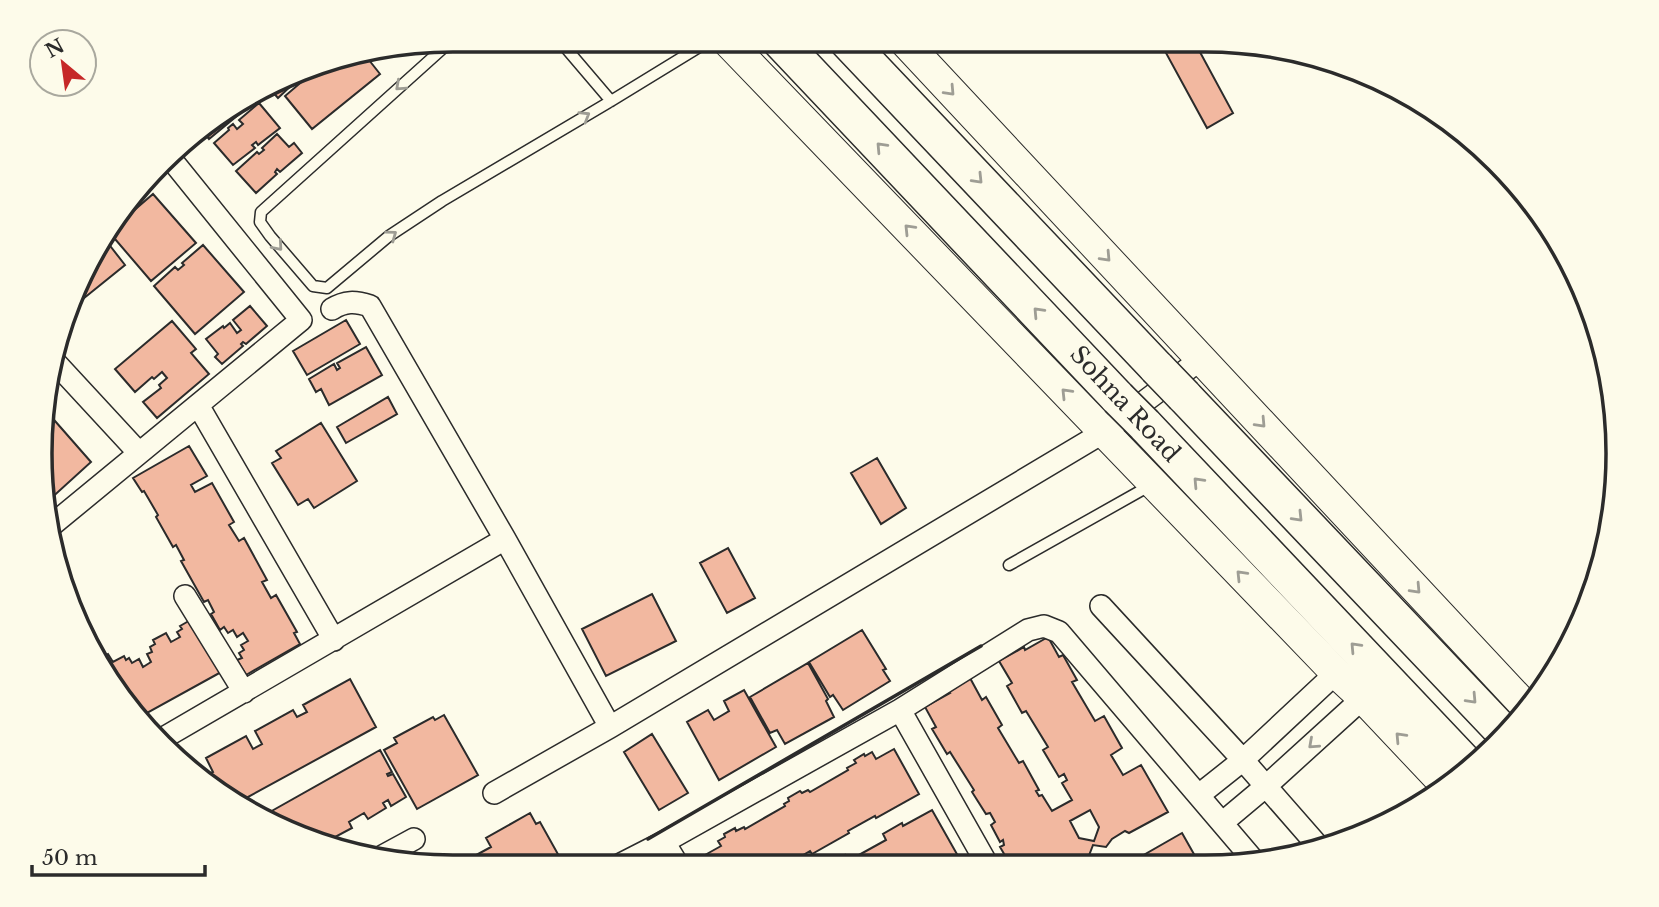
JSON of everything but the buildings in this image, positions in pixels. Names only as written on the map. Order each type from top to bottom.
[{"type":"highway","name":"Sohna Road","points":[[790,52],[1463,761]]},
{"type":"highway","name":"Sohna Road","points":[[857,52],[1498,727]]},
{"type":"main road","points":[[738,52],[1440,779]]},
{"type":"main road","points":[[914,52],[1521,702]]},
{"type":"street","points":[[58,520],[301,320],[176,165]]},
{"type":"street","points":[[332,309],[342,303],[357,301],[370,306],[610,727]]},
{"type":"street","points":[[494,793],[610,727],[1104,432],[1201,359]]},
{"type":"street","points":[[61,369],[139,453]]},
{"type":"street","points":[[198,405],[334,640]]},
{"type":"street","points":[[168,735],[505,539]]},
{"type":"street","points":[[185,596],[244,692]]},
{"type":"street","points":[[1101,606],[1313,840]]},
{"type":"street","points":[[639,855],[900,710],[1028,630],[1044,626],[1059,632],[1247,852]]},
{"type":"street","points":[[1199,796],[1336,673]]},
{"type":"street","points":[[1222,823],[1363,698]]},
{"type":"street","points":[[900,710],[982,855]]},
{"type":"street","points":[[394,850],[414,839]]},
{"type":"street","points":[[664,842],[672,855]]},
{"type":"lane","points":[[569,52],[611,101]]},
{"type":"lane","points":[[438,53],[261,212],[260,222],[313,286],[327,288],[390,236],[442,201],[691,52]]},
{"type":"lane","points":[[1009,565],[1154,484]]},
{"type":"wall","points":[[648,839],[981,646]]}]
